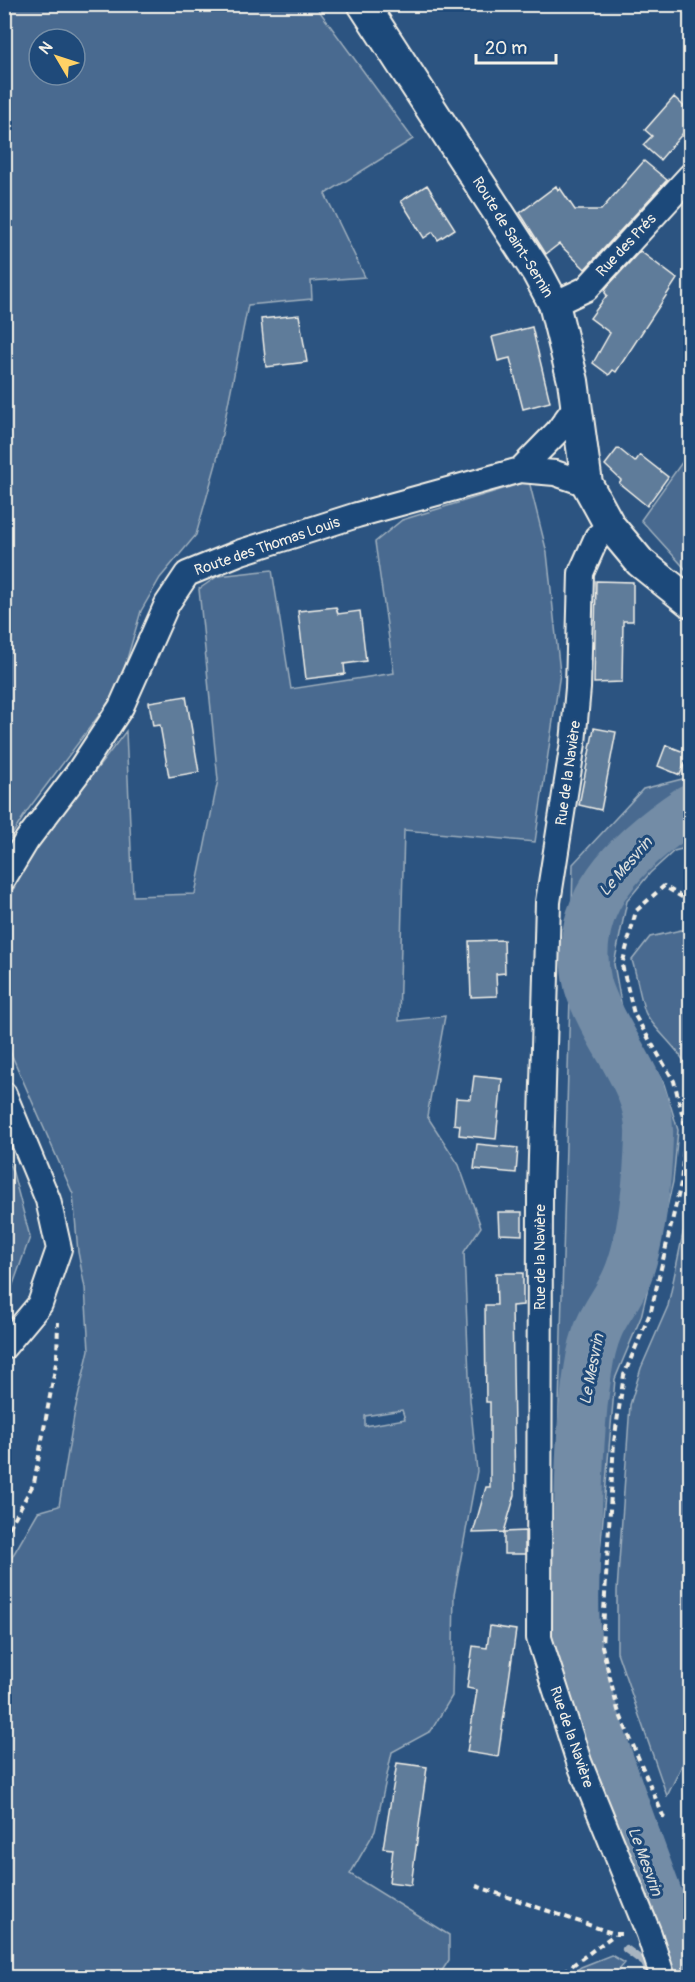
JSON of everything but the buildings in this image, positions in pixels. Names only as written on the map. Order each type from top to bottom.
[{"type":"street","name":"Route de Saint-Sernin","points":[[363,4],[531,262],[554,304],[576,406],[587,484],[610,526],[640,562],[690,602]]},
{"type":"street","name":"Rue des Prés","points":[[554,304],[586,289],[690,176]]},
{"type":"street","points":[[520,470],[558,431],[576,406]]},
{"type":"street","name":"Route des Thomas Louis","points":[[4,878],[27,840],[76,774],[121,707],[167,604],[187,574],[219,560],[357,515],[520,470],[555,473],[587,484]]},
{"type":"street","name":"Rue de la Navière","points":[[610,526],[597,537],[581,573],[578,688],[573,743],[548,902],[540,1193],[539,1638],[579,1762],[649,1934],[663,1977]]},
{"type":"street","points":[[4,1094],[48,1200],[59,1249],[40,1304],[4,1347]]},
{"type":"path","points":[[664,1818],[618,1710],[602,1646],[614,1442],[624,1375],[651,1311],[681,1183],[686,1129],[674,1082],[634,1014],[622,965],[636,911],[664,886],[690,902]]},
{"type":"path","points":[[4,1537],[34,1483],[57,1358],[58,1314]]},
{"type":"path","points":[[476,1886],[615,1934],[649,1934]]},
{"type":"path","points":[[555,1977],[615,1934]]},
{"type":"shaded area","points":[[4,5],[315,5],[413,139],[325,194],[365,277],[311,281],[312,299],[248,305],[216,464],[196,535],[160,578],[141,611],[118,690],[27,811],[5,846]]},
{"type":"shaded area","points":[[690,451],[690,574],[641,520]]},
{"type":"shaded area","points":[[529,481],[547,553],[560,673],[535,842],[404,830],[399,1021],[445,1016],[427,1116],[459,1165],[481,1227],[464,1252],[470,1400],[477,1471],[454,1595],[452,1696],[431,1731],[392,1752],[375,1831],[350,1874],[449,1935],[449,1960],[438,1977],[321,1977],[302,1968],[295,1978],[5,1977],[5,1569],[38,1512],[59,1506],[75,1410],[89,1350],[85,1288],[78,1252],[73,1194],[5,1040],[4,914],[22,867],[126,731],[133,896],[195,894],[218,780],[199,589],[218,576],[272,570],[291,689],[394,673],[375,542],[402,520]],"holes":[[[402,1410],[405,1419],[365,1426],[365,1416]]]},
{"type":"shaded area","points":[[690,777],[690,789],[615,851],[572,907],[573,864],[643,789]]},
{"type":"shaded area","points":[[690,824],[690,847],[674,851],[650,873],[627,901],[614,964],[623,1014],[664,1084],[678,1130],[673,1182],[641,1317],[615,1379],[594,1622],[587,1609],[592,1445],[606,1335],[631,1296],[641,1259],[655,1154],[653,1114],[633,1056],[604,1003],[598,923],[613,892],[670,835]]},
{"type":"shaded area","points":[[681,930],[690,932],[690,1073],[676,1050],[646,1014],[632,960],[650,937]]},
{"type":"shaded area","points":[[570,996],[587,1017],[623,1084],[638,1129],[631,1215],[622,1265],[607,1291],[586,1342],[570,1460],[558,1444]]},
{"type":"shaded area","points":[[5,1153],[13,1173],[30,1237],[10,1293],[5,1300]]},
{"type":"shaded area","points":[[690,1200],[690,1749],[667,1796],[617,1652],[617,1591],[630,1405],[641,1368],[668,1306]]},
{"type":"shaded area","points":[[611,1955],[625,1963],[613,1977],[567,1977],[581,1967]]},
{"type":"waterway","name":"Le Mesvrin","points":[[688,1978],[591,1704],[579,1653],[575,1600],[581,1435],[589,1366],[599,1328],[632,1264],[646,1189],[649,1136],[649,1123],[638,1084],[598,1012],[588,985],[584,956],[587,929],[595,904],[608,882],[625,861],[667,824],[690,808]]},
{"type":"waterway","points":[[626,1949],[645,1963],[650,1974]]}]
